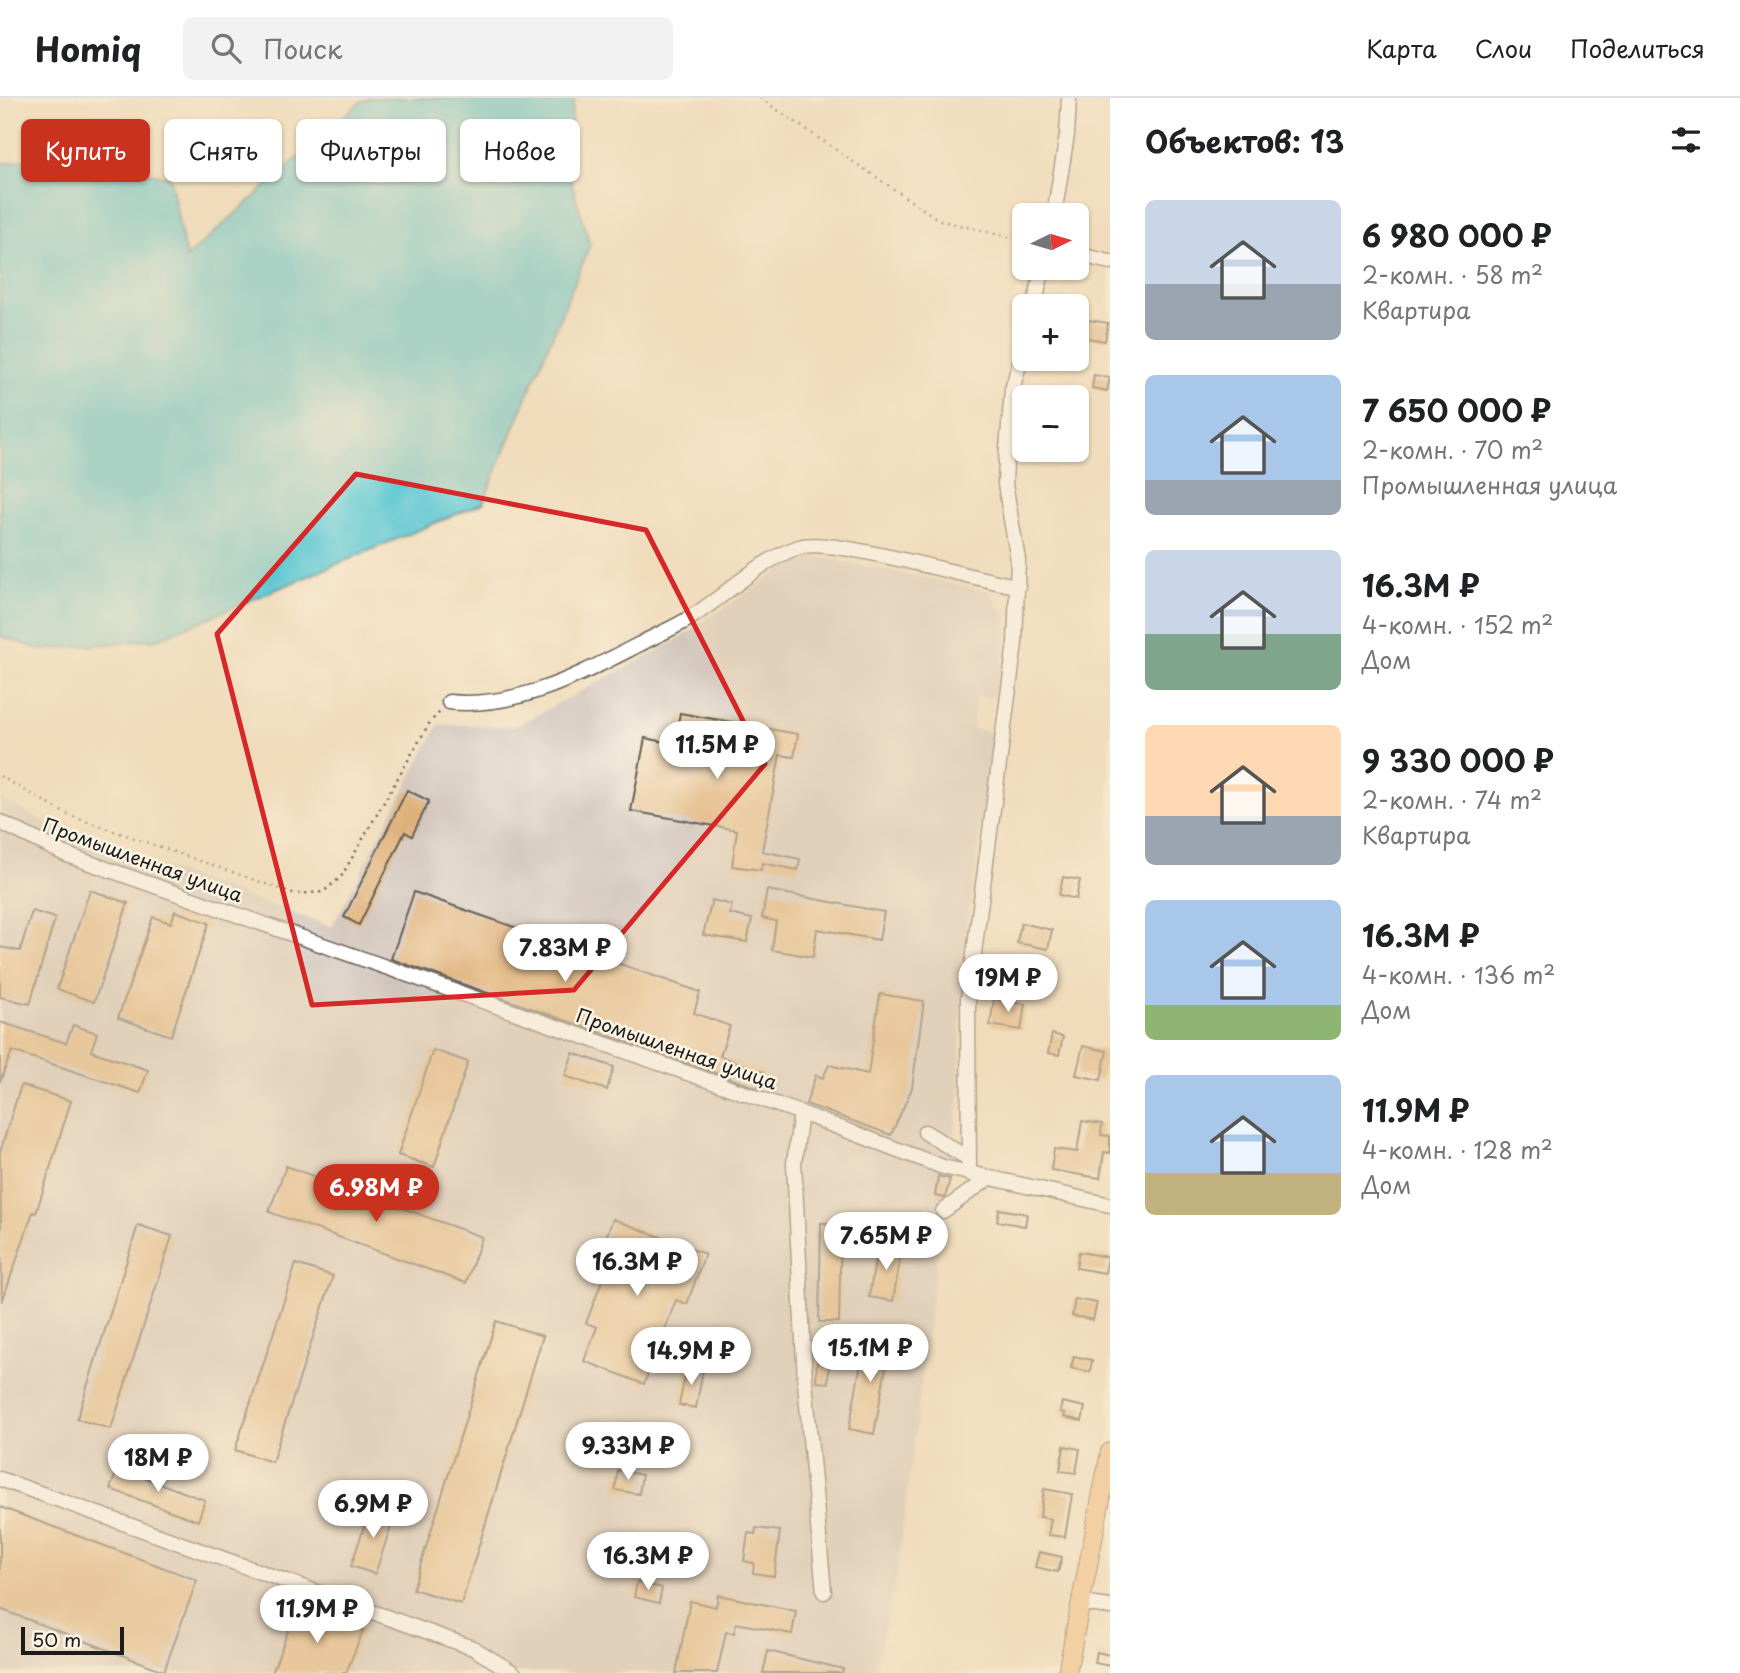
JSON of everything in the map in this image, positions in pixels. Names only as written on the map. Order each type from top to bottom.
[{"type":"main road","points":[[1067,1673],[1110,1452]]},
{"type":"street","points":[[1057,203],[1067,135],[1069,98]]},
{"type":"street","points":[[1089,257],[1110,262]]},
{"type":"street","points":[[969,1167],[970,938],[1016,643],[1016,542],[1005,484],[1012,390],[1017,371]]},
{"type":"street","points":[[449,702],[473,704],[529,694],[581,674],[693,617],[779,556],[800,547],[839,548],[1018,586]]},
{"type":"street","name":"Промышленная улица","points":[[0,822],[67,855],[801,1113],[943,1167],[969,1167],[989,1178],[1110,1205]]},
{"type":"street","points":[[801,1113],[794,1163],[806,1382],[824,1592]]},
{"type":"street","points":[[925,1132],[969,1167]]},
{"type":"street","points":[[943,1211],[989,1178]]},
{"type":"street","points":[[0,1479],[470,1652],[514,1673]]},
{"type":"street","points":[[1081,1602],[1110,1607]]},
{"type":"path","points":[[761,98],[939,220],[1012,238]]},
{"type":"path","points":[[0,776],[68,815],[295,894],[323,892],[341,877],[430,722],[449,702]]},
{"type":"highlighted area","points":[[356,474],[646,530],[765,764],[574,990],[312,1005],[217,634]]},
{"type":"shaded area","points":[[805,554],[990,591],[1008,617],[997,698],[976,695],[972,729],[995,732],[962,961],[959,1093],[954,1146],[941,1222],[897,1577],[874,1673],[0,1673],[0,798],[66,833],[332,927],[439,724],[514,727],[672,643]]},
{"type":"water","points":[[371,98],[574,98],[571,119],[460,119],[460,182],[571,182],[590,245],[483,503],[158,639],[41,650],[0,636],[0,164],[21,160],[21,182],[150,182],[150,173],[164,176],[164,182],[171,182],[186,258],[271,182],[282,182],[282,172],[296,159],[296,182],[446,182],[446,119],[341,119],[360,102]]},
{"type":"building","points":[[1089,320],[1108,323],[1105,341],[1089,338]]},
{"type":"building","points":[[1094,375],[1110,378],[1107,391],[1092,388]]},
{"type":"building","points":[[680,713],[798,734],[794,757],[780,755],[762,851],[800,859],[798,870],[762,863],[761,870],[732,866],[737,830],[631,811],[645,738],[674,744]]},
{"type":"building","points":[[407,790],[429,801],[412,836],[405,832],[359,925],[344,917]]},
{"type":"building","points":[[1063,877],[1080,880],[1076,899],[1059,895]]},
{"type":"building","points":[[90,890],[128,903],[94,1002],[57,989]]},
{"type":"building","points":[[767,890],[884,912],[879,940],[817,929],[813,957],[772,950],[776,921],[762,918]]},
{"type":"building","points":[[414,892],[700,992],[694,1013],[730,1026],[720,1056],[764,1072],[758,1088],[391,959]]},
{"type":"building","points":[[712,900],[732,905],[730,914],[752,919],[747,942],[703,935]]},
{"type":"building","points":[[32,911],[55,918],[30,1004],[0,997],[0,947],[20,951]]},
{"type":"building","points":[[175,911],[209,923],[171,1036],[118,1018],[153,917],[171,923]]},
{"type":"building","points":[[1021,923],[1052,930],[1048,949],[1017,943]]},
{"type":"building","points":[[880,994],[924,1001],[912,1088],[891,1135],[806,1104],[816,1075],[823,1078],[829,1065],[868,1074]]},
{"type":"building","points":[[994,999],[1025,1004],[1021,1030],[990,1025]]},
{"type":"building","points":[[0,1022],[66,1043],[73,1025],[97,1033],[91,1051],[148,1070],[140,1093],[12,1051],[0,1082]]},
{"type":"building","points":[[1052,1034],[1063,1037],[1059,1055],[1048,1053]]},
{"type":"building","points":[[1083,1046],[1107,1051],[1101,1080],[1076,1075]]},
{"type":"building","points":[[433,1050],[468,1062],[434,1167],[398,1155]]},
{"type":"building","points":[[573,1053],[614,1067],[607,1090],[565,1076]]},
{"type":"building","points":[[21,1085],[71,1101],[36,1213],[33,1212],[2,1302],[0,1152]]},
{"type":"building","points":[[1082,1121],[1102,1124],[1101,1135],[1110,1136],[1110,1153],[1104,1152],[1100,1178],[1051,1170],[1054,1149],[1077,1152]]},
{"type":"building","points":[[286,1166],[482,1237],[466,1283],[269,1212]]},
{"type":"building","points":[[938,1176],[950,1179],[945,1198],[935,1196]]},
{"type":"building","points":[[999,1209],[1027,1214],[1025,1226],[997,1221]]},
{"type":"building","points":[[613,1219],[705,1254],[687,1304],[676,1300],[644,1384],[584,1361],[597,1327],[586,1323],[605,1273],[594,1269]]},
{"type":"building","points":[[821,1223],[841,1223],[839,1322],[819,1322]]},
{"type":"building","points":[[138,1225],[172,1236],[111,1429],[77,1419]]},
{"type":"building","points":[[878,1243],[902,1247],[893,1301],[869,1297]]},
{"type":"building","points":[[1079,1252],[1108,1257],[1105,1273],[1076,1268]]},
{"type":"building","points":[[296,1264],[333,1276],[272,1462],[235,1450]]},
{"type":"building","points":[[1075,1299],[1097,1303],[1093,1320],[1072,1316]]},
{"type":"building","points":[[496,1321],[543,1336],[461,1604],[413,1589]]},
{"type":"building","points":[[866,1335],[891,1340],[874,1434],[849,1429]]},
{"type":"building","points":[[1074,1356],[1092,1360],[1090,1372],[1071,1368]]},
{"type":"building","points":[[817,1360],[829,1360],[828,1383],[816,1382]]},
{"type":"building","points":[[687,1366],[703,1370],[696,1408],[679,1405]]},
{"type":"building","points":[[1062,1402],[1085,1407],[1082,1421],[1064,1417],[1065,1413],[1060,1412]]},
{"type":"building","points":[[1064,1446],[1080,1449],[1076,1473],[1060,1471]]},
{"type":"building","points":[[118,1468],[205,1500],[198,1521],[110,1489]]},
{"type":"building","points":[[618,1470],[642,1475],[639,1494],[615,1490]]},
{"type":"building","points":[[1044,1489],[1072,1494],[1065,1537],[1048,1535],[1051,1519],[1040,1517]]},
{"type":"building","points":[[371,1506],[395,1514],[375,1574],[351,1566]]},
{"type":"building","points":[[0,1507],[197,1580],[164,1671],[0,1609]]},
{"type":"building","points":[[756,1528],[780,1531],[774,1576],[753,1573],[754,1563],[744,1561],[748,1533],[755,1534]]},
{"type":"building","points":[[1039,1552],[1062,1557],[1058,1572],[1035,1567]]},
{"type":"building","points":[[637,1582],[662,1588],[659,1603],[634,1597]]},
{"type":"building","points":[[718,1595],[796,1611],[792,1634],[736,1623],[734,1633],[726,1632],[717,1673],[676,1673],[690,1601],[716,1607]]},
{"type":"building","points":[[298,1605],[363,1630],[346,1673],[272,1673]]},
{"type":"building","points":[[768,1651],[843,1669],[842,1673],[763,1673]]},
{"type":"building","points":[[1097,1652],[1110,1655],[1110,1666],[1095,1663]]}]
